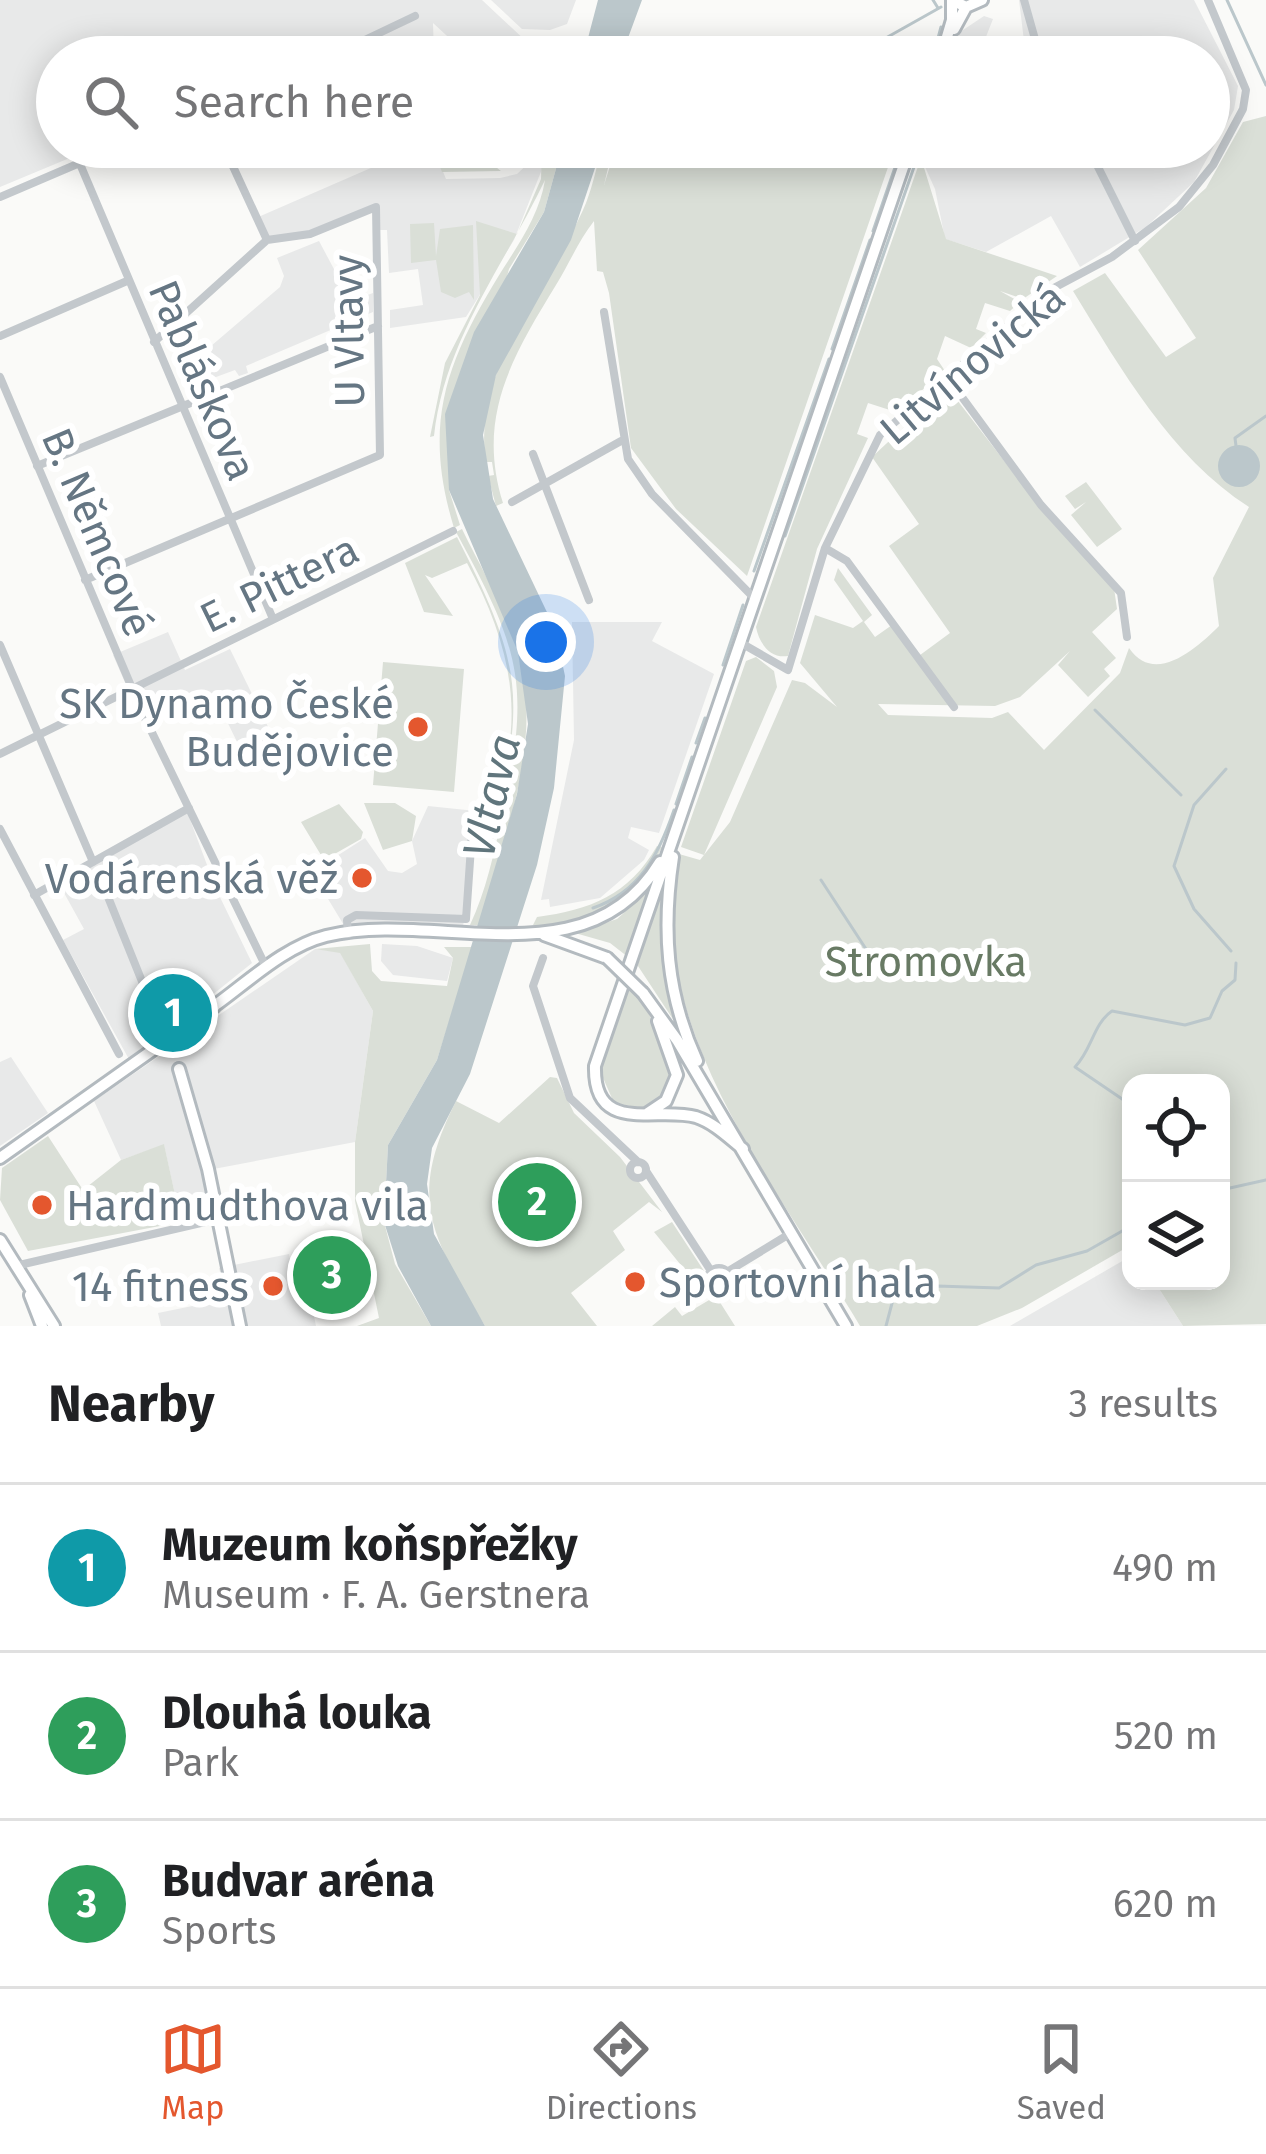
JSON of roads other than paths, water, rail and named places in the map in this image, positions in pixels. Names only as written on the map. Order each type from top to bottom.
[{"type":"main road","points":[[945,36],[949,0],[974,3],[953,36]]},
{"type":"main road","name":"Litvínovická","points":[[677,827],[903,168]]},
{"type":"main road","points":[[0,1158],[306,944],[347,934],[532,933],[590,921],[626,905],[657,868],[677,827]]},
{"type":"main road","points":[[677,827],[664,921],[669,970],[684,1030],[721,1113]]},
{"type":"main road","points":[[677,827],[595,1066],[596,1083],[608,1104],[641,1116],[704,1120],[743,1149]]},
{"type":"main road","points":[[532,933],[608,958],[646,998],[743,1149],[846,1326]]},
{"type":"main road","points":[[641,1116],[666,1101],[676,1075],[646,998]]},
{"type":"main road","points":[[166,1041],[178,1067],[218,1219],[240,1326]]},
{"type":"main road","points":[[0,1240],[43,1326]]},
{"type":"main road","points":[[29,1292],[54,1326]]},
{"type":"street","points":[[1024,0],[1034,36]]},
{"type":"street","name":"Litvínovická","points":[[1208,0],[1223,36]]},
{"type":"street","points":[[374,36],[416,16]]},
{"type":"street","name":"Litvínovická","points":[[1230,52],[1246,90],[1243,109],[1230,133]]},
{"type":"street","points":[[0,197],[70,168]]},
{"type":"street","name":"Pabláskova","points":[[82,168],[273,619]]},
{"type":"street","points":[[154,342],[267,240],[234,168]]},
{"type":"street","points":[[1099,168],[1136,241]]},
{"type":"street","name":"Litvínovická","points":[[741,644],[788,670],[825,548],[872,445],[1051,290],[1136,241],[1179,207],[1211,168]]},
{"type":"street","name":"U Vltavy","points":[[229,517],[380,455],[376,207],[310,234],[267,240]]},
{"type":"street","points":[[0,335],[127,280]]},
{"type":"street","points":[[604,312],[623,446],[652,494],[756,600]]},
{"type":"street","points":[[38,466],[378,326]]},
{"type":"street","name":"B. Němcové","points":[[0,377],[131,688],[267,968]]},
{"type":"street","points":[[948,378],[1041,505],[1121,593],[1127,638]]},
{"type":"street","points":[[512,502],[623,446]]},
{"type":"street","points":[[533,454],[589,600]]},
{"type":"street","points":[[85,580],[229,517]]},
{"type":"street","name":"E. Pittera","points":[[0,754],[453,531]]},
{"type":"street","points":[[825,548],[847,561],[954,707]]},
{"type":"street","points":[[0,645],[94,862]]},
{"type":"street","points":[[34,895],[189,808]]},
{"type":"street","points":[[347,934],[347,920],[356,915],[466,919],[473,818]]},
{"type":"street","points":[[0,829],[119,1054]]},
{"type":"street","points":[[106,892],[166,1041]]},
{"type":"street","points":[[543,958],[533,986],[565,1088],[576,1107],[653,1188],[711,1271],[708,1285],[720,1292],[730,1284],[728,1272]]},
{"type":"street","points":[[634,1166],[643,1175]]},
{"type":"street","points":[[15,1266],[218,1219]]},
{"type":"street","points":[[711,1271],[728,1272],[791,1233]]},
{"type":"waterway","points":[[933,0],[938,8]]},
{"type":"waterway","points":[[1227,0],[1266,85]]},
{"type":"waterway","points":[[889,36],[941,7]]},
{"type":"waterway","points":[[939,36],[941,27]]},
{"type":"waterway","points":[[873,231],[895,168]]},
{"type":"waterway","points":[[785,536],[914,168]]},
{"type":"waterway","points":[[832,349],[870,240]]},
{"type":"waterway","points":[[754,571],[829,359]]},
{"type":"waterway","points":[[1236,446],[1235,438],[1266,416]]},
{"type":"waterway","points":[[723,665],[743,605]]},
{"type":"waterway","points":[[1095,710],[1181,795]]},
{"type":"waterway","points":[[696,743],[705,718]]},
{"type":"waterway","points":[[676,804],[692,757]]},
{"type":"waterway","points":[[1226,769],[1194,805],[1174,866],[1194,909],[1231,951]]},
{"type":"waterway","points":[[593,908],[623,892],[646,870],[674,810]]},
{"type":"waterway","points":[[821,880],[866,949]]},
{"type":"waterway","points":[[1122,1099],[1075,1067],[1101,1023],[1112,1011],[1185,1025],[1210,1018],[1222,991],[1235,980],[1236,963]]},
{"type":"waterway","points":[[1230,1188],[1266,1180]]},
{"type":"waterway","points":[[886,1326],[895,1292],[937,1286],[999,1288],[1036,1265],[1087,1251],[1122,1231]]},
{"type":"place","name":"SK Dynamo České Budějovice","points":[[418,727]]},
{"type":"place","name":"Vodárenská věž","points":[[362,878]]},
{"type":"place","name":"Muzeum koňspřežky","points":[[173,1013]]},
{"type":"place","name":"Dlouhá louka","points":[[537,1202]]},
{"type":"place","name":"Hardmudthova vila","points":[[42,1205]]},
{"type":"place","name":"Budvar aréna","points":[[332,1275]]},
{"type":"place","name":"Sportovní hala","points":[[635,1282]]},
{"type":"place","name":"14 fitness","points":[[273,1286]]},
{"type":"water label","name":"Vltava","points":[[491,796]]},
{"type":"park label","name":"Stromovka","points":[[926,961]]}]
